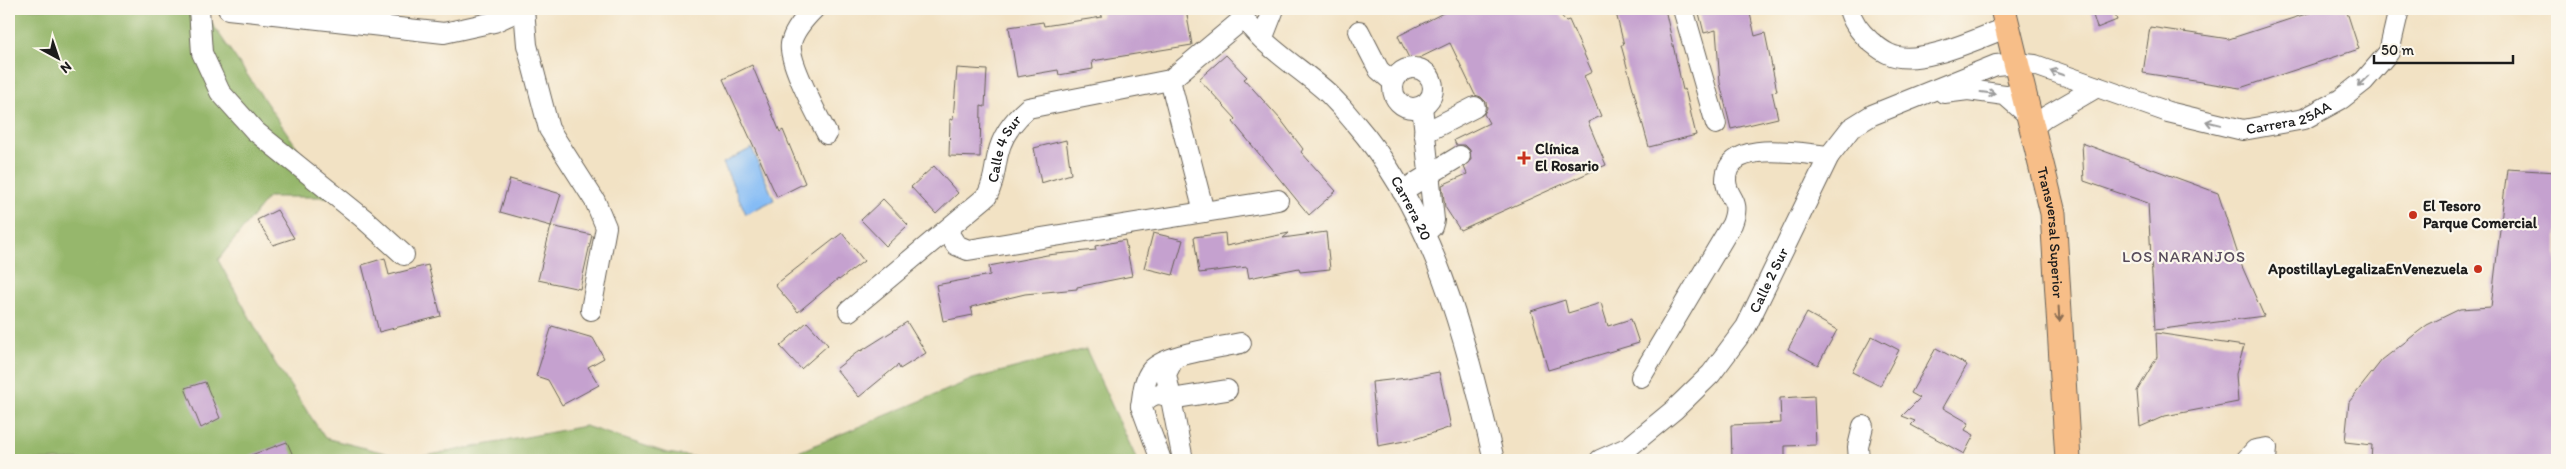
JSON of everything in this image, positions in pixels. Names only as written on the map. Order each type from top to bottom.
[{"type":"main road","name":"Transversal Superior","points":[[2005,18],[2053,213],[2068,460]]},
{"type":"street","points":[[199,9],[202,52],[220,92],[256,131],[363,218],[404,255]]},
{"type":"street","points":[[228,9],[444,33],[494,22],[523,9],[527,45],[549,129],[595,201],[606,227],[591,310]]},
{"type":"street","points":[[814,9],[804,20],[791,45],[794,63],[827,134]]},
{"type":"street","points":[[1263,38],[1274,9]]},
{"type":"street","points":[[1682,9],[1716,124]]},
{"type":"street","points":[[1849,9],[1860,32],[1874,44],[1889,55],[1907,58],[1939,52],[2005,18]]},
{"type":"street","name":"Carrera 25AA","points":[[2016,63],[2036,66],[2168,112],[2243,130],[2304,119],[2342,99],[2364,82],[2389,52],[2399,9]]},
{"type":"street","name":"Carrera 20","points":[[1241,14],[1263,38],[1328,94],[1355,122],[1402,191],[1425,233],[1451,294],[1494,460]]},
{"type":"street","name":"Calle 4 Sur","points":[[849,311],[987,196],[994,182],[998,152],[1013,121],[1028,108],[1170,80],[1241,14]]},
{"type":"street","points":[[1358,31],[1379,70],[1393,82]]},
{"type":"street","name":"Calle 2 Sur","points":[[1600,460],[1629,447],[1674,410],[1711,374],[1746,327],[1829,156],[1851,128],[1872,115],[1996,65],[2016,63]]},
{"type":"street","points":[[1419,68],[1426,72],[1434,86],[1433,94],[1422,106],[1414,109],[1400,104],[1392,90],[1393,82],[1403,70],[1419,68]]},
{"type":"street","points":[[1170,80],[1204,212]]},
{"type":"street","points":[[2030,122],[2047,116],[2097,87]]},
{"type":"street","name":"Calle 2 Sur","points":[[1922,95],[1968,90],[2005,95],[2030,122]]},
{"type":"street","points":[[1422,106],[1434,220],[1432,227],[1425,233]]},
{"type":"street","points":[[1424,133],[1474,107]]},
{"type":"street","points":[[1641,377],[1732,224],[1736,204],[1726,183],[1727,170],[1738,157],[1755,151],[1829,156]]},
{"type":"street","points":[[1402,191],[1428,173],[1460,156]]},
{"type":"street","points":[[947,231],[956,245],[968,250],[1278,200]]},
{"type":"street","points":[[1162,460],[1141,406],[1145,382],[1149,373],[1156,365],[1174,358],[1241,343]]},
{"type":"street","points":[[1174,358],[1166,374],[1184,460]]},
{"type":"street","points":[[1141,406],[1153,395],[1160,394],[1171,399],[1227,390]]},
{"type":"street","points":[[1859,460],[1858,447],[1863,426]]},
{"type":"street","points":[[2246,460],[2256,450],[2267,448],[2266,460]]},
{"type":"green space","points":[[9,9],[202,9],[331,197],[268,197],[218,260],[275,363],[325,438],[409,459],[585,426],[667,453],[715,460],[9,460]]},
{"type":"green space","points":[[1086,349],[1137,460],[774,460],[803,450],[973,379]]},
{"type":"water","points":[[752,148],[774,200],[746,214],[723,163]]},
{"type":"building","points":[[1101,9],[1186,9],[1192,45],[1092,61],[1093,69],[1059,75],[1058,70],[1017,77],[1009,27],[1043,22],[1044,26],[1102,17]]},
{"type":"building","points":[[1451,9],[1555,9],[1566,21],[1569,20],[1592,72],[1584,76],[1601,116],[1588,122],[1606,165],[1460,230],[1445,207],[1442,185],[1467,174],[1464,167],[1471,161],[1470,150],[1465,145],[1456,145],[1454,140],[1489,123],[1484,114],[1487,108],[1486,102],[1481,97],[1475,95],[1450,43],[1411,62],[1398,36]]},
{"type":"building","points":[[1615,9],[1665,9],[1683,90],[1685,89],[1696,135],[1649,147],[1621,45],[1624,45]]},
{"type":"building","points":[[1698,9],[1749,9],[1755,36],[1765,33],[1777,91],[1772,92],[1778,118],[1731,129],[1720,83],[1716,30],[1704,33]]},
{"type":"building","points":[[2091,9],[2113,9],[2117,20],[2097,28]]},
{"type":"building","points":[[2321,9],[2346,9],[2359,49],[2240,88],[2143,73],[2150,27],[2229,39]]},
{"type":"building","points":[[1226,55],[1247,77],[1244,79],[1281,120],[1303,149],[1301,152],[1336,191],[1309,215],[1233,122],[1236,119],[1199,79]]},
{"type":"building","points":[[752,65],[780,132],[783,130],[805,183],[777,197],[723,79]]},
{"type":"building","points":[[957,68],[987,70],[985,107],[981,106],[980,157],[949,156],[950,119],[953,120]]},
{"type":"building","points":[[1066,140],[1071,174],[1041,183],[1034,148]]},
{"type":"building","points":[[2082,143],[2218,193],[2241,264],[2264,316],[2155,330],[2148,203],[2084,181]]},
{"type":"building","points":[[934,166],[958,193],[936,214],[911,187]]},
{"type":"building","points":[[2507,169],[2557,172],[2557,460],[2371,460],[2372,445],[2345,442],[2349,402],[2382,360],[2427,325],[2460,309],[2491,307]]},
{"type":"building","points":[[510,179],[561,194],[551,226],[500,212]]},
{"type":"building","points":[[883,199],[908,225],[886,246],[861,220]]},
{"type":"building","points":[[277,210],[294,238],[273,245],[257,220]]},
{"type":"building","points":[[551,226],[592,235],[580,289],[538,280]]},
{"type":"building","points":[[1326,232],[1330,269],[1300,272],[1299,268],[1249,278],[1247,267],[1199,273],[1194,237],[1225,233],[1226,246],[1289,233],[1283,238]]},
{"type":"building","points":[[842,233],[864,261],[838,279],[798,312],[775,285]]},
{"type":"building","points":[[1153,233],[1183,240],[1173,275],[1144,268]]},
{"type":"building","points":[[1125,240],[1132,276],[1077,287],[1077,289],[1025,294],[971,307],[973,315],[943,321],[936,285],[990,275],[989,266],[1047,255],[1096,250],[1095,246]]},
{"type":"building","points":[[385,258],[389,275],[428,265],[441,316],[379,332],[362,265]]},
{"type":"building","points":[[1565,300],[1568,313],[1601,303],[1608,326],[1631,319],[1639,343],[1548,370],[1531,311]]},
{"type":"building","points":[[1807,313],[1837,330],[1818,365],[1788,349]]},
{"type":"building","points":[[807,322],[828,345],[801,369],[780,346]]},
{"type":"building","points":[[907,322],[926,353],[900,369],[898,365],[859,397],[836,369],[860,350]]},
{"type":"building","points":[[552,326],[593,338],[604,358],[588,367],[599,385],[562,405],[548,380],[536,376]]},
{"type":"building","points":[[2156,333],[2244,346],[2236,374],[2238,402],[2165,416],[2140,427],[2137,391],[2157,357]]},
{"type":"building","points":[[1872,336],[1899,350],[1880,386],[1852,372]]},
{"type":"building","points":[[1936,348],[1967,365],[1943,408],[1969,423],[1965,430],[1974,435],[1964,454],[1911,425],[1915,421],[1902,416],[1920,398],[1911,393]]},
{"type":"building","points":[[1439,372],[1451,427],[1415,439],[1378,446],[1372,382]]},
{"type":"building","points":[[205,382],[220,418],[201,428],[185,388]]},
{"type":"building","points":[[1814,396],[1816,445],[1785,446],[1785,458],[1732,460],[1731,425],[1781,423],[1780,398]]},
{"type":"building","points":[[287,442],[295,460],[243,460],[243,458]]},
{"type":"place","name":"Clínica El Rosario","points":[[1524,158]]},
{"type":"place","name":"El Tesoro Parque Comercial","points":[[2413,215]]},
{"type":"place","name":"ApostillayLegalizaEnVenezuela","points":[[2478,269]]},
{"type":"district","name":"LOS NARANJOS","points":[[2184,256]]}]
